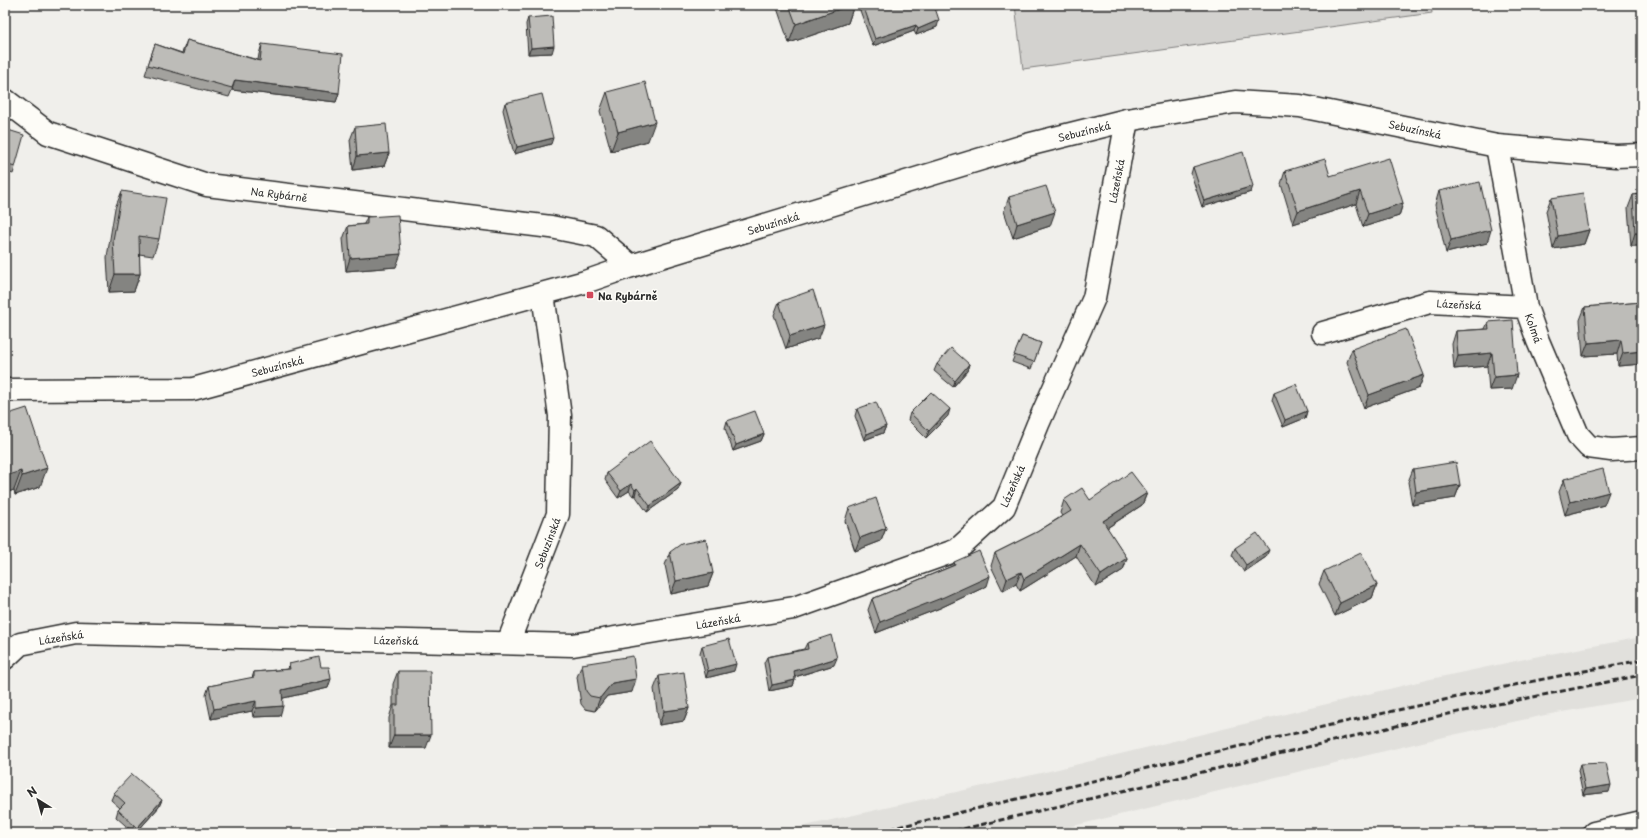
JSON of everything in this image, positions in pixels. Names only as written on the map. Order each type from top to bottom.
[{"type":"street","name":"Na Rybárně","points":[[5,100],[48,133],[207,185],[551,227],[596,236],[631,266]]},
{"type":"street","name":"Sebuzínská","points":[[5,390],[192,389],[585,282],[631,266],[1027,145],[1127,120],[1235,102],[1300,106],[1497,146],[1616,156],[1642,156]]},
{"type":"street","name":"Lázeňská","points":[[5,658],[20,644],[76,633],[573,645],[794,608],[957,550],[1004,507],[1038,424],[1094,298],[1127,120]]},
{"type":"street","name":"Kolmá","points":[[1497,146],[1526,307],[1538,341],[1578,435],[1589,447],[1612,450],[1642,448]]},
{"type":"street","name":"Sebuzínská","points":[[508,643],[558,514],[560,416],[543,294]]},
{"type":"street","name":"Lázeňská","points":[[1324,333],[1430,302],[1526,307]]},
{"type":"street","points":[[1594,833],[1642,822]]},
{"type":"shaded area","points":[[1015,5],[1431,5],[1432,13],[1023,69]]},
{"type":"shaded area","points":[[1642,637],[1642,698],[1545,715],[1439,738],[1044,833],[763,833],[805,826],[1054,770],[1426,680],[1534,657]]},
{"type":"building","points":[[789,5],[851,5],[796,24]]},
{"type":"building","points":[[863,5],[934,5],[939,20],[918,29],[916,25],[875,39]]},
{"type":"building","points":[[552,16],[554,46],[531,48],[528,18]]},
{"type":"building","points":[[187,40],[260,61],[262,44],[343,54],[339,93],[235,80],[232,88],[148,65],[155,44],[183,54]]},
{"type":"building","points":[[645,82],[655,122],[618,132],[607,92]]},
{"type":"building","points":[[542,94],[553,138],[517,147],[505,103]]},
{"type":"building","points":[[386,124],[389,153],[357,156],[355,127]]},
{"type":"building","points":[[5,129],[24,135],[15,167],[5,164]]},
{"type":"building","points":[[1243,152],[1253,186],[1204,201],[1193,167]]},
{"type":"building","points":[[1389,158],[1403,203],[1368,214],[1360,191],[1298,211],[1285,171],[1325,159],[1330,176]]},
{"type":"building","points":[[1480,182],[1491,230],[1451,240],[1439,191]]},
{"type":"building","points":[[1046,186],[1055,212],[1017,224],[1009,197]]},
{"type":"building","points":[[122,191],[166,198],[159,239],[139,236],[140,274],[115,274],[113,240]]},
{"type":"building","points":[[1583,193],[1589,230],[1558,236],[1551,198]]},
{"type":"building","points":[[1642,194],[1642,233],[1635,233],[1633,195]]},
{"type":"building","points":[[398,215],[401,254],[350,258],[348,226],[367,224],[367,217]]},
{"type":"building","points":[[813,290],[824,325],[790,336],[779,302]]},
{"type":"building","points":[[1642,302],[1642,351],[1623,353],[1621,340],[1588,343],[1585,307]]},
{"type":"building","points":[[1513,320],[1517,375],[1494,377],[1492,353],[1458,356],[1456,331],[1489,329],[1488,322]]},
{"type":"building","points":[[1406,329],[1424,375],[1369,395],[1352,349]]},
{"type":"building","points":[[1022,336],[1041,343],[1034,362],[1014,355]]},
{"type":"building","points":[[951,348],[969,364],[955,381],[937,364]]},
{"type":"building","points":[[1296,384],[1307,411],[1285,420],[1274,393]]},
{"type":"building","points":[[931,392],[950,409],[929,431],[910,413]]},
{"type":"building","points":[[876,402],[886,426],[867,434],[857,409]]},
{"type":"building","points":[[27,408],[47,468],[22,476],[21,471],[5,476],[5,415]]},
{"type":"building","points":[[755,411],[764,434],[736,445],[727,421]]},
{"type":"building","points":[[650,441],[681,483],[650,506],[637,488],[635,490],[631,484],[621,491],[607,473]]},
{"type":"building","points":[[1456,462],[1460,485],[1416,492],[1413,469]]},
{"type":"building","points":[[1603,469],[1609,492],[1570,502],[1564,479]]},
{"type":"building","points":[[1131,472],[1147,493],[1103,521],[1127,558],[1101,575],[1080,544],[1024,579],[1021,572],[1007,579],[995,553],[1037,532],[1071,511],[1064,500],[1082,488],[1090,500]]},
{"type":"building","points":[[876,498],[886,528],[860,538],[849,508]]},
{"type":"building","points":[[1257,533],[1269,550],[1246,565],[1235,548]]},
{"type":"building","points":[[706,539],[713,573],[676,581],[670,552],[681,544]]},
{"type":"building","points":[[979,551],[990,576],[944,597],[880,622],[872,599],[955,565],[954,562]]},
{"type":"building","points":[[1361,553],[1377,585],[1340,603],[1324,571]]},
{"type":"building","points":[[831,635],[837,658],[794,671],[795,680],[772,685],[767,657],[808,649],[807,643]]},
{"type":"building","points":[[729,639],[736,664],[708,671],[702,646]]},
{"type":"building","points":[[633,656],[636,679],[612,683],[600,698],[590,696],[586,691],[582,664]]},
{"type":"building","points":[[319,657],[321,667],[329,667],[331,679],[282,690],[283,706],[256,708],[256,701],[214,709],[209,686],[254,677],[254,672],[290,669],[289,664]]},
{"type":"building","points":[[398,671],[430,671],[431,735],[394,735],[394,705],[398,705]]},
{"type":"building","points":[[684,672],[689,708],[664,711],[659,676]]},
{"type":"building","points":[[1606,763],[1611,785],[1585,789],[1580,764]]},
{"type":"building","points":[[132,774],[162,800],[137,828],[118,810],[125,803],[114,793]]},
{"type":"railway","points":[[872,833],[1352,720],[1642,660]]},
{"type":"railway","points":[[946,833],[1434,717],[1642,675]]},
{"type":"place","name":"Na Rybárně","points":[[590,295]]}]
